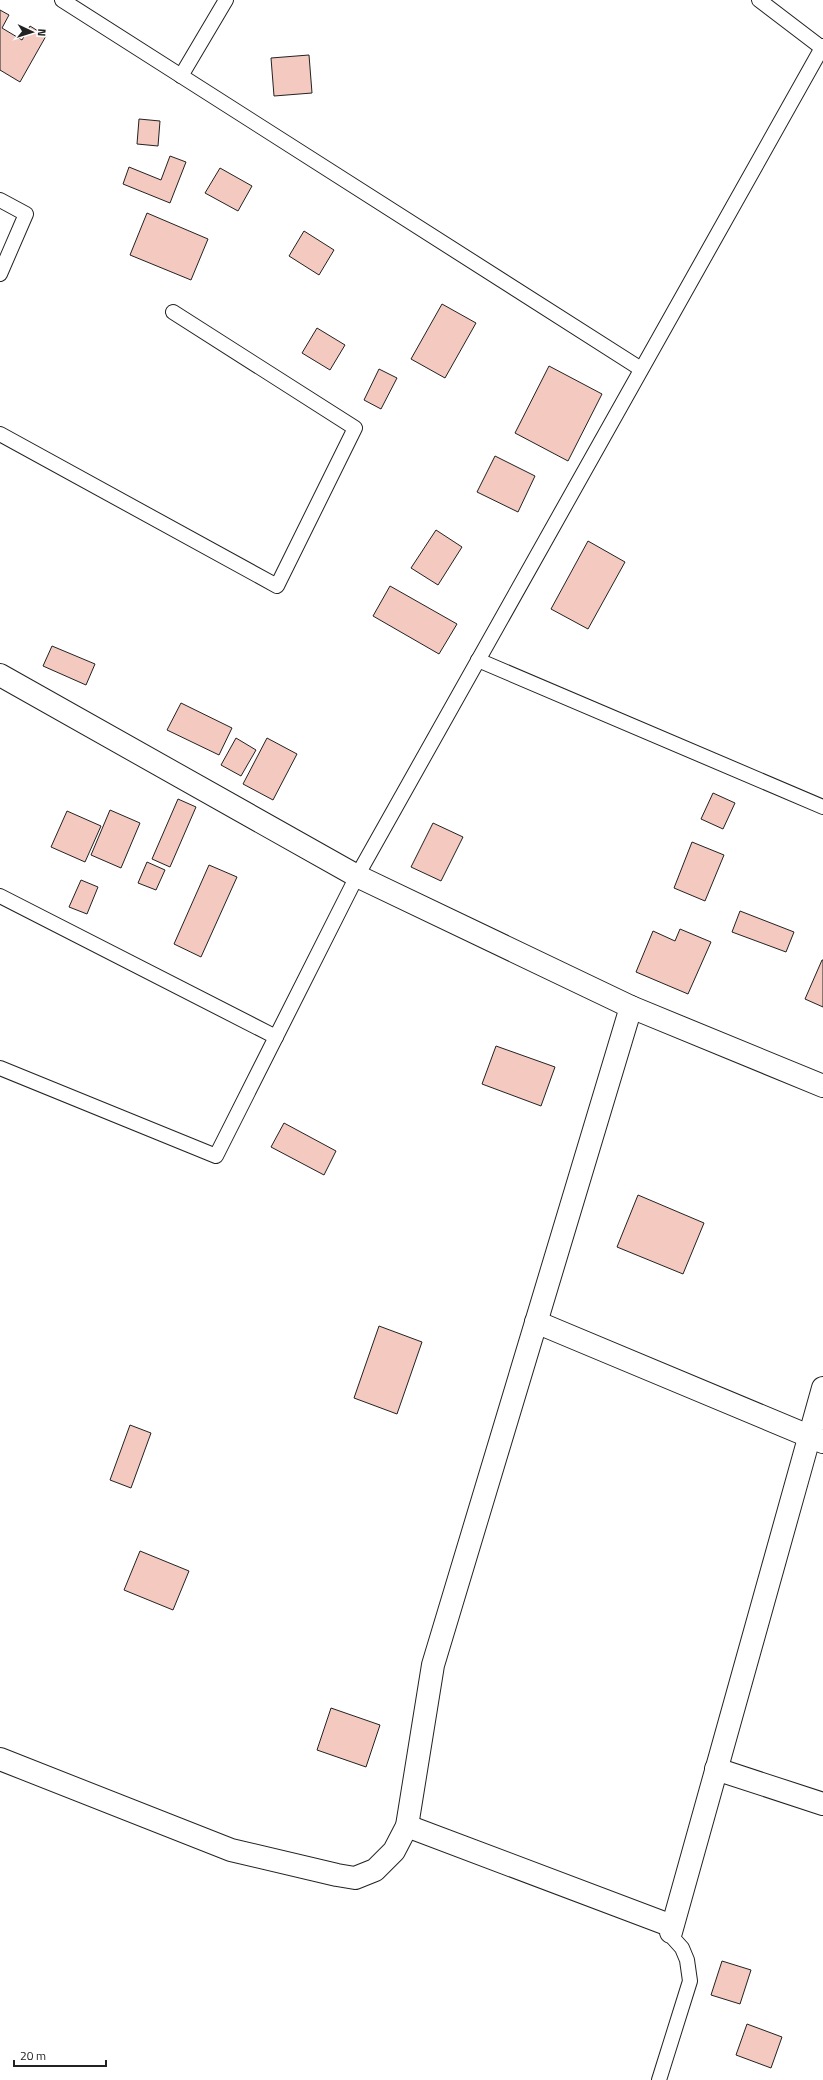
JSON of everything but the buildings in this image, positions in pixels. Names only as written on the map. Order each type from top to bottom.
[{"type":"street","points":[[0,676],[357,876],[631,1007],[823,1086]]},
{"type":"street","points":[[0,1758],[231,1850],[355,1878],[375,1870],[394,1851],[407,1826],[432,1664],[631,1007]]},
{"type":"street","points":[[536,1322],[816,1439]]},
{"type":"street","points":[[407,1826],[671,1929],[716,1769],[816,1439],[823,1388]]},
{"type":"street","points":[[716,1769],[823,1804]]},
{"type":"lane","points":[[62,0],[641,369]]},
{"type":"lane","points":[[181,76],[226,0]]},
{"type":"lane","points":[[0,1068],[216,1156],[357,876],[822,47],[759,0]]},
{"type":"lane","points":[[0,200],[26,214],[0,274]]},
{"type":"lane","points":[[0,434],[277,586],[356,428],[173,312]]},
{"type":"lane","points":[[478,660],[823,807]]},
{"type":"lane","points":[[0,896],[276,1037]]},
{"type":"lane","points":[[659,2080],[690,1981],[687,1960],[682,1948],[673,1938],[671,1929]]}]
